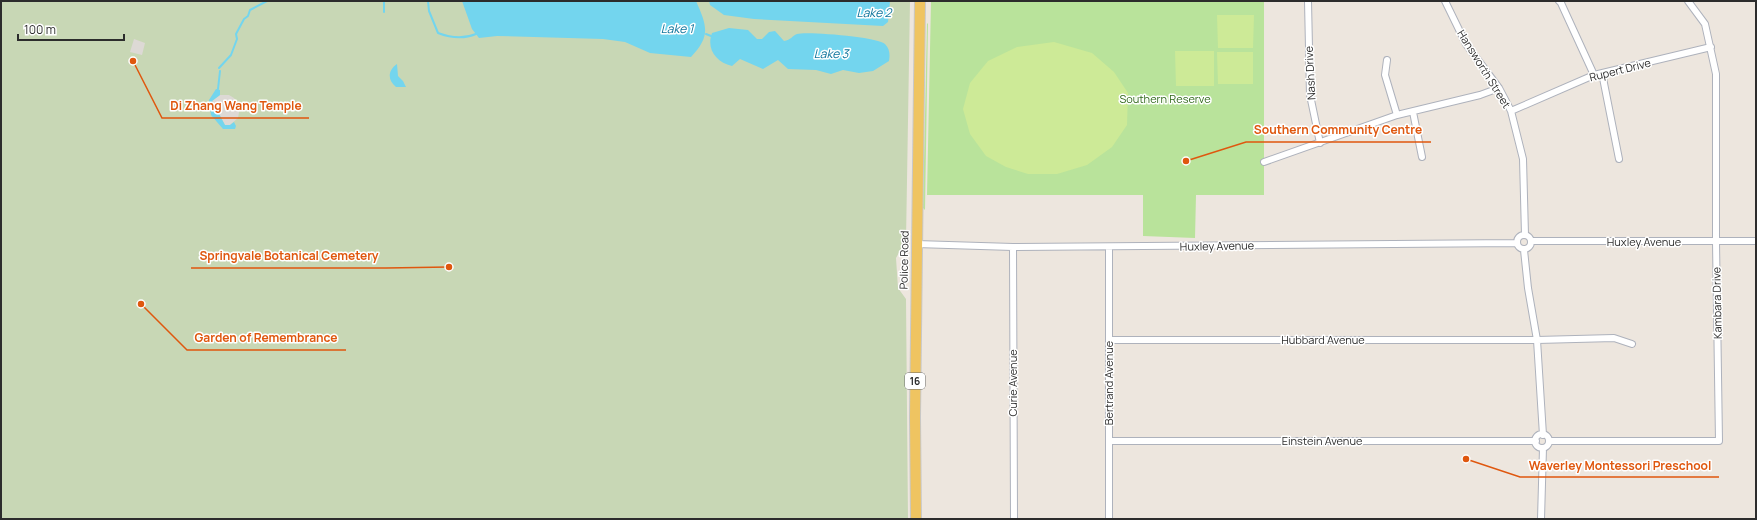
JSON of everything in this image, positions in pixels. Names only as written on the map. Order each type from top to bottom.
[{"type":"main road","name":"Police Road","points":[[916,519],[914,417],[920,1]]},
{"type":"street","name":"Nash Drive","points":[[1308,1],[1310,95],[1320,143]]},
{"type":"street","name":"Hansworth Street","points":[[1445,1],[1466,44],[1499,88],[1511,111],[1522,159],[1525,235]]},
{"type":"street","points":[[1559,1],[1594,75]]},
{"type":"street","name":"Kambara Drive","points":[[1549,441],[1719,441],[1716,242],[1716,74],[1711,47],[1704,24],[1688,1]]},
{"type":"street","name":"Rupert Drive","points":[[1511,111],[1594,75],[1711,47]]},
{"type":"street","points":[[1387,60],[1385,75],[1397,115]]},
{"type":"street","points":[[1602,73],[1619,159]]},
{"type":"street","points":[[1264,162],[1397,115],[1480,95],[1499,88]]},
{"type":"street","points":[[1413,112],[1422,157]]},
{"type":"street","points":[[1525,235],[1529,237],[1531,241],[1530,246],[1524,250],[1519,248],[1517,243],[1518,238],[1525,235]]},
{"type":"street","name":"Huxley Avenue","points":[[1531,241],[1756,241]]},
{"type":"street","name":"Huxley Avenue","points":[[916,244],[1013,247],[1108,247],[1517,243]]},
{"type":"street","name":"Curie Avenue","points":[[1013,247],[1014,519]]},
{"type":"street","name":"Bertrand Avenue","points":[[1108,247],[1109,519]]},
{"type":"street","points":[[1524,250],[1528,288],[1538,340],[1543,435]]},
{"type":"street","name":"Hubbard Avenue","points":[[1109,340],[1538,340],[1614,338],[1632,344]]},
{"type":"street","points":[[1543,435],[1547,436],[1549,441],[1547,446],[1543,448],[1538,447],[1536,441],[1537,437],[1543,435]]},
{"type":"street","name":"Einstein Avenue","points":[[1109,441],[1536,441]]},
{"type":"street","points":[[1541,519],[1543,448]]},
{"type":"green space","points":[[1,1],[910,1],[906,240],[896,258],[898,288],[906,299],[908,519],[1,519]]},
{"type":"green space","name":"Southern Reserve","points":[[931,1],[1264,1],[1264,195],[1196,195],[1195,238],[1143,236],[1143,195],[927,195]]},
{"type":"green space","points":[[1217,15],[1254,15],[1253,48],[1218,48]]},
{"type":"green space","points":[[927,23],[928,24],[925,210],[923,208]]},
{"type":"green space","name":"Southern Reserve","points":[[1054,42],[1092,53],[1114,72],[1128,93],[1127,125],[1112,147],[1087,165],[1057,174],[1028,174],[1006,167],[986,156],[970,134],[963,109],[970,83],[988,61],[1017,47]]},
{"type":"green space","points":[[1175,51],[1214,51],[1214,86],[1176,86]]},
{"type":"green space","points":[[1217,52],[1253,52],[1253,84],[1218,84]]},
{"type":"shaded area","points":[[134,39],[145,43],[142,55],[130,52]]},
{"type":"shaded area","points":[[220,95],[229,95],[234,98],[240,107],[238,118],[230,125],[225,125],[212,101]]},
{"type":"water","name":"Lake 1","points":[[462,1],[696,1],[703,17],[705,30],[702,43],[691,57],[650,53],[625,42],[603,39],[497,36],[479,38],[472,29]]},
{"type":"water","name":"Lake 2","points":[[709,1],[890,1],[888,22],[883,26],[754,19],[724,15],[710,5]]},
{"type":"water","name":"Lake 3","points":[[729,28],[748,30],[757,39],[762,39],[769,32],[775,31],[784,41],[797,34],[803,33],[842,35],[870,39],[880,41],[885,44],[888,48],[890,57],[889,61],[873,71],[859,73],[843,70],[831,74],[816,70],[788,69],[778,60],[763,69],[740,59],[732,66],[717,58],[711,49],[710,44],[712,33]]},
{"type":"water","points":[[397,64],[398,76],[406,87],[396,87],[391,81],[390,72]]},
{"type":"water","points":[[216,89],[220,90],[220,95],[212,101],[225,125],[230,125],[234,122],[236,126],[235,129],[223,129],[211,115],[209,100]]},
{"type":"waterway","points":[[219,68],[231,55],[237,39],[236,34],[244,19],[248,16],[250,10],[267,1]]},
{"type":"waterway","points":[[384,1],[384,12]]},
{"type":"waterway","points":[[428,1],[429,11],[438,33],[457,37],[467,37],[476,34]]},
{"type":"waterway","points":[[706,34],[711,36]]},
{"type":"waterway","points":[[218,89],[220,71]]},
{"type":"place","name":"Di Zhang Wang Temple","points":[[133,61]]},
{"type":"place","name":"Southern Community Centre","points":[[1186,161]]},
{"type":"place","name":"Springvale Botanical Cemetery","points":[[449,267]]},
{"type":"place","name":"Garden of Remembrance","points":[[141,304]]},
{"type":"place","name":"Waverley Montessori Preschool","points":[[1466,459]]}]
